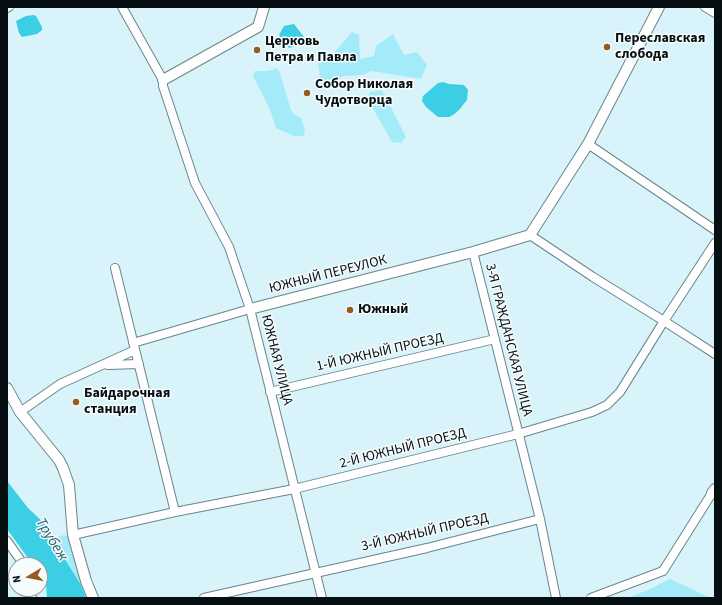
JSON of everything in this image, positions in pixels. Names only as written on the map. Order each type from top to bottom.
[{"type":"street","name":"ЮЖНАЯ УЛИЦА","points":[[122,7],[163,80],[163,86],[195,184],[229,247],[250,309],[322,598]]},
{"type":"street","points":[[163,80],[258,26],[264,7]]},
{"type":"street","points":[[659,7],[588,144],[530,235],[593,277],[715,354]]},
{"type":"street","points":[[705,7],[715,13]]},
{"type":"street","points":[[588,144],[715,230]]},
{"type":"street","name":"ЮЖНЫЙ ПЕРЕУЛОК","points":[[20,412],[60,384],[104,365],[134,347],[250,309],[473,252],[530,235]]},
{"type":"street","name":"3-Я ГРАЖДАНСКАЯ УЛИЦА","points":[[518,434],[592,412],[607,405],[620,392],[664,321],[715,244]]},
{"type":"street","name":"3-Я ГРАЖДАНСКАЯ УЛИЦА","points":[[473,252],[540,519],[556,598]]},
{"type":"street","points":[[115,268],[175,512]]},
{"type":"street","name":"1-Й ЮЖНЫЙ ПРОЕЗД","points":[[270,392],[495,339]]},
{"type":"street","points":[[104,365],[139,364]]},
{"type":"street","points":[[7,388],[20,412],[59,460],[63,468],[69,485],[73,535],[86,581],[93,598]]},
{"type":"street","name":"2-Й ЮЖНЫЙ ПРОЕЗД","points":[[73,535],[175,512],[294,489],[518,434]]},
{"type":"street","points":[[591,598],[663,571],[714,491]]},
{"type":"street","name":"3-Й ЮЖНЫЙ ПРОЕЗД","points":[[204,598],[427,548],[540,519]]},
{"type":"street","points":[[7,541],[18,557]]},
{"type":"shaded area","points":[[352,32],[359,35],[360,59],[374,56],[376,46],[393,34],[404,55],[417,52],[427,65],[421,79],[371,71],[362,75],[343,76],[331,85],[321,83],[318,63],[331,56]]},
{"type":"shaded area","points":[[277,68],[280,73],[291,110],[296,116],[301,118],[305,130],[304,136],[294,136],[276,128],[269,107],[253,76],[255,71],[269,71]]},
{"type":"shaded area","points":[[382,90],[406,137],[401,143],[392,142],[367,98],[370,92]]},
{"type":"shaded area","points":[[64,535],[67,536],[89,598],[86,598],[81,585],[53,538]]},
{"type":"shaded area","points":[[670,579],[711,598],[627,598],[648,590]]},
{"type":"water","points":[[34,15],[42,27],[42,30],[37,34],[22,37],[19,33],[16,21],[26,16]]},
{"type":"water","points":[[294,24],[304,37],[298,45],[289,48],[279,35],[284,26]]},
{"type":"water","points":[[443,82],[464,85],[468,90],[467,100],[459,110],[449,117],[438,117],[426,107],[422,101],[423,96],[438,83]]},
{"type":"water","name":"Трубеж","points":[[7,481],[28,508],[46,525],[81,585],[86,598],[47,598],[48,557],[27,557],[7,529]]},
{"type":"place","name":"Переславская слобода","points":[[607,47]]},
{"type":"place","name":"Церковь Петра и Павла","points":[[257,50]]},
{"type":"place","name":"Собор Николая Чудотворца","points":[[307,93]]},
{"type":"place","name":"Южный","points":[[350,310]]},
{"type":"place","name":"Байдарочная станция","points":[[76,402]]}]
